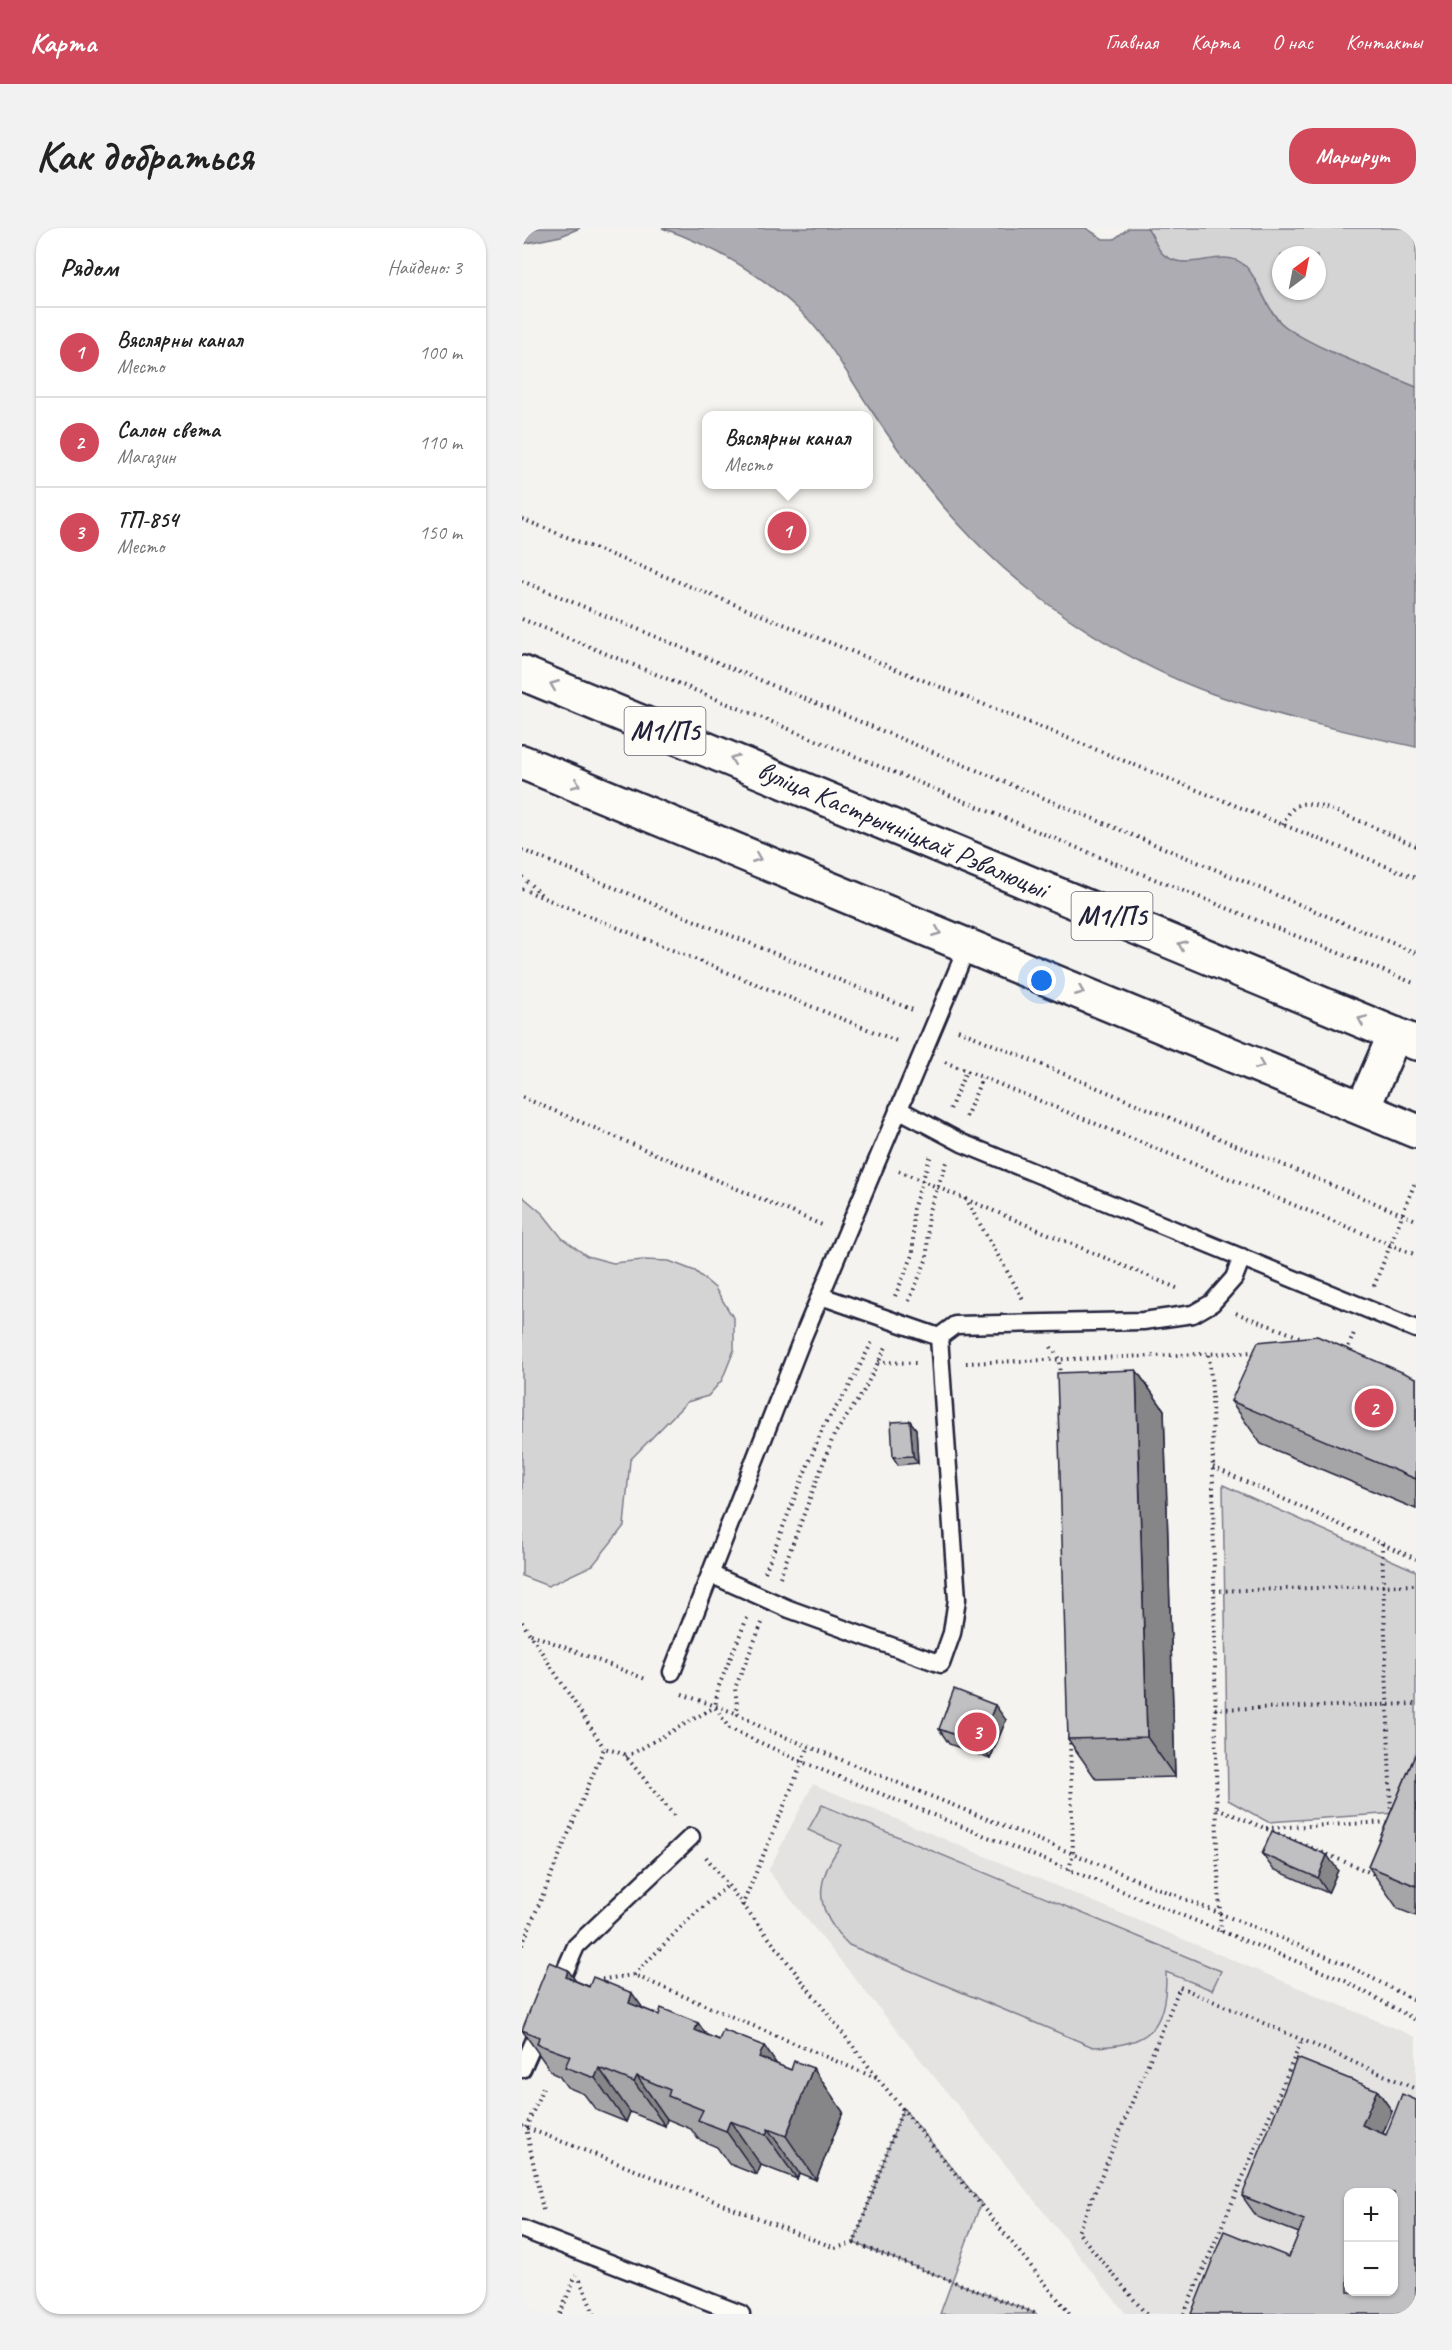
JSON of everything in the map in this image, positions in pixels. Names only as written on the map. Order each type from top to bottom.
[{"type":"highway","name":"вуліца Кастрычніцкай Рэвалюцыі","points":[[522,673],[1406,1039]]},
{"type":"highway","points":[[522,762],[1416,1131]]},
{"type":"highway","points":[[1363,1108],[1406,1039]]},
{"type":"lane","points":[[672,1672],[844,1234],[968,945]]},
{"type":"lane","points":[[898,1109],[962,1143],[1416,1329]]},
{"type":"lane","points":[[939,1337],[955,1325],[1143,1321],[1193,1314],[1212,1303],[1234,1278],[1242,1257]]},
{"type":"lane","points":[[821,1296],[939,1337]]},
{"type":"lane","points":[[710,1574],[789,1609],[941,1664],[952,1633],[957,1599],[939,1337]]},
{"type":"lane","points":[[522,2069],[576,1946],[691,1837]]},
{"type":"lane","points":[[522,2229],[741,2314]]},
{"type":"path","points":[[522,519],[1416,878]]},
{"type":"path","points":[[522,581],[1416,953]]},
{"type":"path","points":[[522,619],[1032,830],[1416,984]]},
{"type":"path","points":[[1283,825],[1289,812],[1301,804],[1321,806],[1416,846]]},
{"type":"path","points":[[522,850],[1416,1220]]},
{"type":"path","points":[[522,877],[546,899]]},
{"type":"path","points":[[522,889],[1416,1255]]},
{"type":"path","points":[[522,1097],[844,1234]]},
{"type":"path","points":[[876,1161],[1212,1303],[1315,1343]]},
{"type":"path","points":[[1344,1356],[1366,1307],[1416,1180]]},
{"type":"path","points":[[965,1198],[1059,1359],[1060,1383]]},
{"type":"path","points":[[878,1362],[940,1364],[1267,1351]]},
{"type":"path","points":[[1209,1355],[1213,1467],[1216,1808],[1221,1932]]},
{"type":"path","points":[[1213,1467],[1416,1559]]},
{"type":"path","points":[[1382,1543],[1392,1822]]},
{"type":"path","points":[[1214,1591],[1416,1584]]},
{"type":"path","points":[[522,1622],[604,1748],[626,1757],[691,1837],[726,1887],[879,2080],[1070,2314]]},
{"type":"path","points":[[531,1634],[650,1681]]},
{"type":"path","points":[[672,1690],[738,1714]]},
{"type":"path","points":[[1215,1709],[1416,1704]]},
{"type":"path","points":[[626,1757],[715,1707]]},
{"type":"path","points":[[1069,1870],[1073,1853],[1070,1736]]},
{"type":"path","points":[[742,1907],[809,1746]]},
{"type":"path","points":[[522,1945],[604,1748]]},
{"type":"path","points":[[1216,1808],[1382,1877]]},
{"type":"path","points":[[1266,1828],[1392,1822],[1397,1824]]},
{"type":"path","points":[[634,1975],[687,1921],[726,1887]]},
{"type":"path","points":[[585,1982],[634,1975],[879,2080]]},
{"type":"path","points":[[1146,2314],[1078,2232],[1180,1986],[1416,2090]]},
{"type":"path","points":[[1184,2314],[1302,2040]]},
{"type":"path","points":[[548,2076],[524,2127],[544,2214],[558,2244],[577,2271],[594,2314]]},
{"type":"path","points":[[854,2242],[903,2108]]},
{"type":"path","points":[[524,2127],[836,2248],[854,2242],[1037,2314]]},
{"type":"shaded area","points":[[522,228],[580,228],[561,236],[522,244]]},
{"type":"shaded area","points":[[662,228],[1086,228],[1103,239],[1114,239],[1129,228],[1147,228],[1161,252],[1173,260],[1193,262],[1224,258],[1243,264],[1253,276],[1274,315],[1291,331],[1344,358],[1416,387],[1416,747],[1288,717],[1213,694],[1182,682],[1120,651],[1061,613],[1006,570],[951,515],[895,444],[817,329],[796,307],[766,282],[733,261]]},
{"type":"shaded area","points":[[1147,228],[1416,228],[1416,387],[1344,358],[1291,331],[1275,316],[1253,276],[1243,265],[1225,260],[1183,262],[1173,260],[1164,255]]},
{"type":"shaded area","points":[[522,1196],[543,1214],[562,1238],[587,1256],[613,1263],[643,1260],[669,1261],[695,1271],[715,1288],[734,1319],[734,1350],[722,1380],[708,1396],[687,1402],[630,1460],[624,1526],[593,1565],[548,1586],[522,1576]]},
{"type":"shaded area","points":[[1223,1485],[1416,1571],[1416,1760],[1396,1813],[1268,1822],[1228,1800]]},
{"type":"shaded area","points":[[813,1784],[1416,2037],[1416,2314],[1126,2314],[768,1871]]},
{"type":"shaded area","points":[[822,1805],[1221,1971],[1212,1990],[1166,1972],[1163,2008],[1158,2021],[1151,2030],[1141,2038],[1128,2043],[1093,2047],[849,1945],[829,1921],[822,1897],[822,1885],[826,1872],[841,1845],[808,1830]]},
{"type":"shaded area","points":[[903,2108],[981,2203],[952,2281],[854,2243]]},
{"type":"shaded area","points":[[952,2281],[1037,2314],[940,2314]]},
{"type":"building","points":[[1317,1336],[1416,1378],[1416,1479],[1231,1401],[1258,1342]]},
{"type":"building","points":[[1136,1370],[1147,1737],[1068,1739],[1057,1373]]},
{"type":"building","points":[[910,1421],[913,1456],[893,1457],[891,1422]]},
{"type":"building","points":[[954,1689],[995,1705],[980,1744],[939,1729]]},
{"type":"building","points":[[1416,1753],[1416,1886],[1368,1866]]},
{"type":"building","points":[[1272,1831],[1327,1855],[1318,1878],[1262,1854]]},
{"type":"building","points":[[549,1962],[568,1970],[566,1977],[589,1987],[593,1977],[632,1993],[629,2003],[659,2015],[661,2008],[698,2023],[695,2030],[719,2040],[723,2030],[764,2046],[759,2057],[791,2070],[794,2061],[813,2068],[786,2136],[768,2129],[766,2135],[730,2121],[726,2131],[698,2120],[703,2110],[668,2096],[670,2090],[637,2076],[634,2082],[599,2068],[595,2078],[565,2067],[570,2056],[537,2044],[539,2037],[522,2030]]},
{"type":"building","points":[[1297,2058],[1377,2090],[1362,2125],[1386,2135],[1402,2094],[1416,2100],[1416,2314],[1191,2314],[1224,2231],[1289,2257],[1304,2220],[1242,2196]]},
{"type":"place","name":"Вяслярны канал","points":[[787,531]]},
{"type":"place","name":"Салон света","points":[[1374,1408]]},
{"type":"place","name":"ТП-854","points":[[977,1732]]}]
